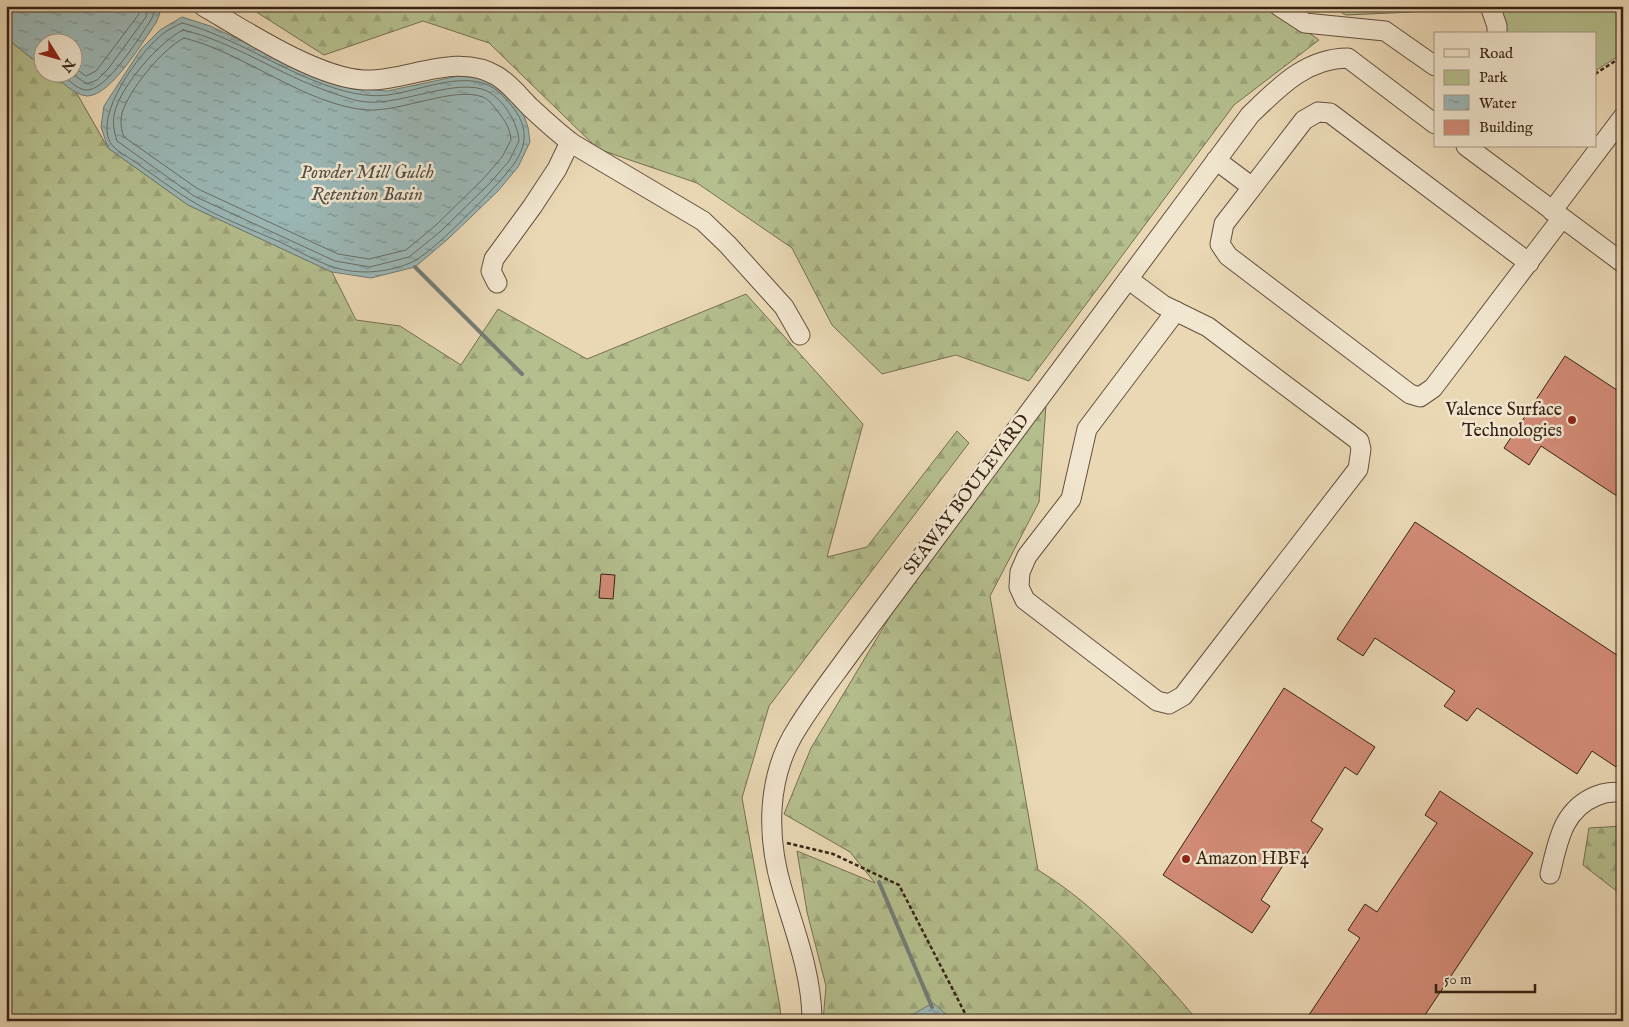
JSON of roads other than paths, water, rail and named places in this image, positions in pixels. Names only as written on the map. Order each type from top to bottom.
[{"type":"street","points":[[203,6],[260,40],[329,73],[363,80],[395,79],[449,66],[471,67],[497,76],[562,136],[703,221],[728,245],[784,307],[800,335]]},
{"type":"street","points":[[1279,6],[1305,23],[1385,31],[1434,65]]},
{"type":"street","points":[[1490,6],[1497,26],[1497,32]]},
{"type":"street","name":"SEAWAY BOULEVARD","points":[[812,1021],[810,992],[801,951],[781,886],[770,822],[773,792],[781,763],[797,728],[851,652],[1250,115],[1284,83],[1306,68],[1331,58],[1348,58],[1434,123]]},
{"type":"street","points":[[1529,263],[1330,112],[1318,112],[1304,120],[1224,224],[1220,244],[1228,256],[1410,394],[1420,397],[1433,388],[1529,263],[1557,215],[1623,117]]},
{"type":"street","points":[[497,283],[491,272],[494,259],[557,169],[562,136]]},
{"type":"street","points":[[1469,148],[1623,263]]},
{"type":"street","points":[[1216,160],[1252,187]]},
{"type":"street","points":[[1128,279],[1163,305],[1176,311],[1208,327],[1359,441],[1361,449],[1358,469],[1183,696],[1169,704],[1158,701],[1025,600],[1019,587],[1020,572],[1027,556],[1071,500],[1087,429],[1176,311]]},
{"type":"street","points":[[1550,874],[1561,830],[1570,813],[1584,801],[1601,794],[1623,793]]},
{"type":"water","points":[[6,6],[157,6],[160,13],[156,23],[116,78],[96,94],[87,96],[72,90],[62,82],[82,82],[82,32],[32,32],[32,58],[6,38]]},
{"type":"water","name":"Powder Mill Gulch Retention Basin","points":[[182,17],[210,26],[318,76],[353,88],[387,91],[458,76],[484,78],[495,82],[523,113],[528,127],[530,142],[518,167],[498,191],[448,239],[415,267],[371,278],[332,272],[188,205],[108,148],[101,127],[104,106],[141,49],[160,30]]},
{"type":"water","points":[[933,1003],[954,1021],[906,1021],[906,1018]]},
{"type":"waterway","points":[[415,267],[522,374]]},
{"type":"waterway","points":[[879,882],[932,1007]]},
{"type":"place","name":"Valence Surface Technologies","points":[[1572,420]]},
{"type":"place","name":"Amazon HBF4","points":[[1186,859]]}]
